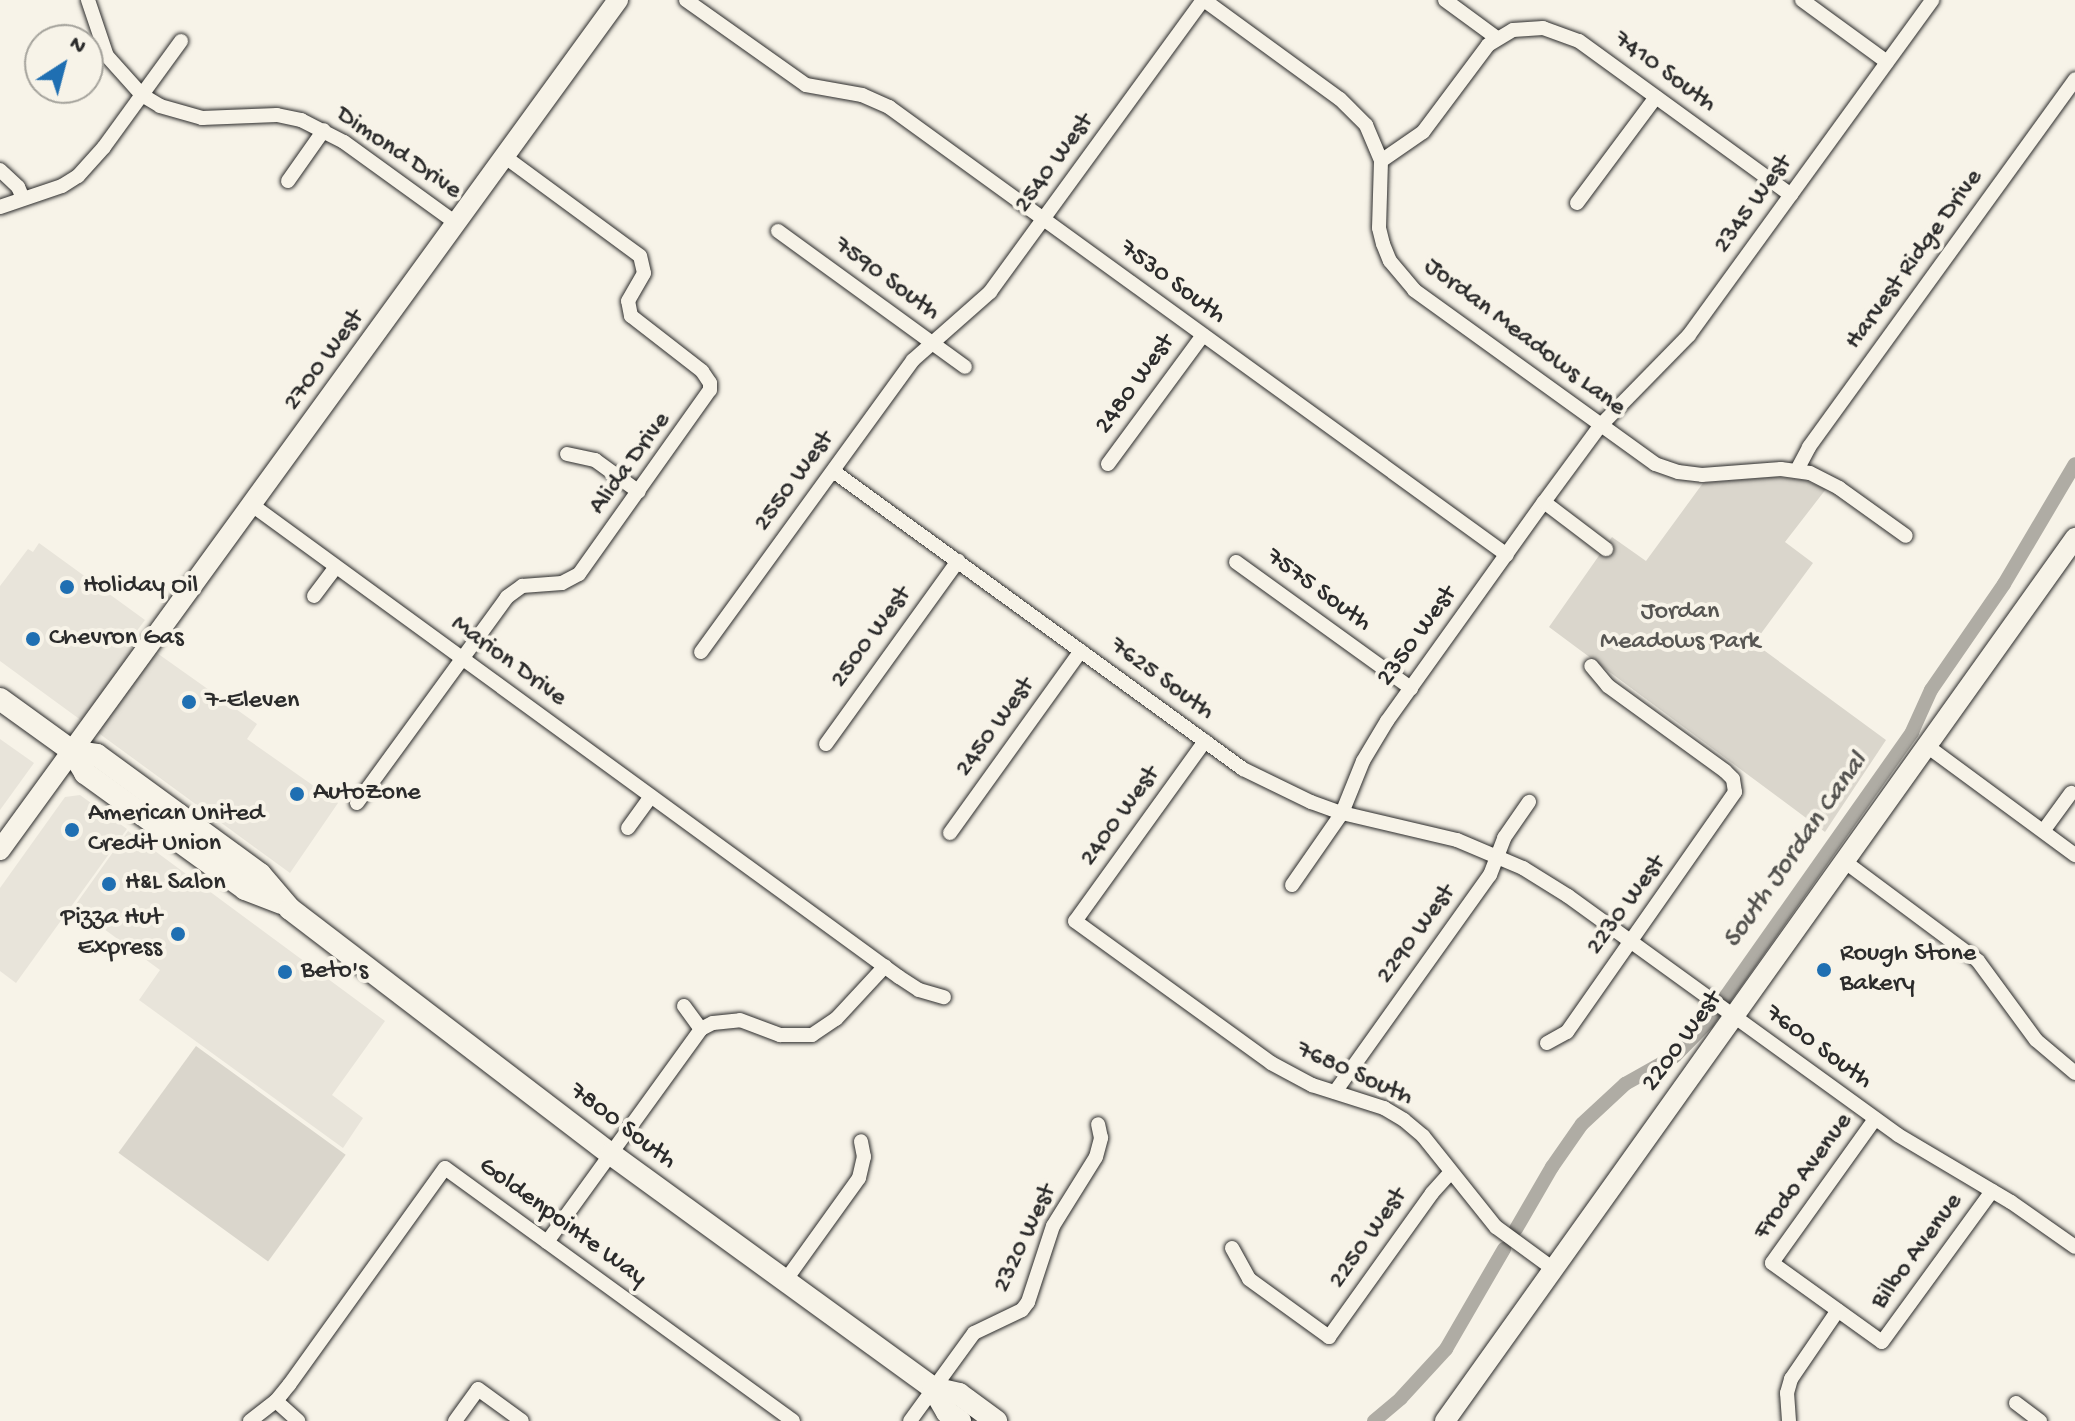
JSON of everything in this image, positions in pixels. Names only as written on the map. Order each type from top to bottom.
[{"type":"main road","name":"7800 South","points":[[0,699],[72,751],[97,755],[135,782],[260,874],[282,903],[611,1154],[933,1388],[959,1394],[996,1421]]},
{"type":"main road","name":"7800 South","points":[[933,1388],[947,1412],[960,1421]]},
{"type":"street","name":"Dimond Drive","points":[[88,0],[107,56],[142,95],[160,106],[202,118],[277,115],[324,130],[456,223]]},
{"type":"street","name":"2700 West","points":[[0,850],[618,0]]},
{"type":"street","name":"7530 South","points":[[686,0],[795,78],[816,88],[875,99],[1507,555]]},
{"type":"street","name":"Jordan Meadows Lane","points":[[1204,0],[1354,111],[1376,142],[1381,161],[1379,228],[1390,261],[1414,290],[1645,458],[1678,472],[1702,475],[1797,470],[1839,488],[1906,536]]},
{"type":"street","name":"2540 West","points":[[930,342],[990,292],[1204,0]]},
{"type":"street","points":[[1381,161],[1423,132],[1480,55],[1497,38],[1445,0]]},
{"type":"street","points":[[1802,0],[1887,62]]},
{"type":"street","name":"2345 West","points":[[1600,426],[1677,351],[1932,0]]},
{"type":"street","name":"7410 South","points":[[1497,38],[1528,27],[1560,31],[1791,195]]},
{"type":"street","points":[[0,207],[62,186],[78,176],[181,41]]},
{"type":"street","name":"Harvest Ridge Drive","points":[[1797,470],[1809,447],[2075,79]]},
{"type":"street","points":[[1577,203],[1656,97]]},
{"type":"street","points":[[288,181],[324,130]]},
{"type":"street","name":"Alida Drive","points":[[357,803],[461,657],[513,591],[531,583],[562,583],[579,574],[702,406],[710,383],[696,365],[631,316],[628,301],[644,273],[640,256],[505,157]]},
{"type":"street","points":[[0,170],[18,187],[23,198]]},
{"type":"street","name":"7590 South","points":[[778,231],[965,367]]},
{"type":"street","name":"2480 West","points":[[1108,464],[1203,335]]},
{"type":"street","name":"2550 West","points":[[701,652],[930,342]]},
{"type":"street","name":"2350 West","points":[[1292,885],[1342,813],[1374,740],[1600,426]]},
{"type":"street","points":[[567,454],[595,460],[639,492]]},
{"type":"street","name":"7625 South","points":[[833,471],[1205,741],[1276,787],[1342,813],[1457,840],[1497,856]]},
{"type":"street","points":[[1544,502],[1606,549]]},
{"type":"street","name":"Marion Drive","points":[[252,505],[885,966],[919,990],[944,997]]},
{"type":"street","name":"2200 West","points":[[1445,1421],[1552,1268],[1723,1009],[1844,861],[2075,538]]},
{"type":"street","name":"2500 West","points":[[826,744],[958,561]]},
{"type":"street","name":"7575 South","points":[[1236,562],[1411,688]]},
{"type":"street","points":[[314,596],[336,567]]},
{"type":"street","name":"2450 West","points":[[950,833],[1081,651]]},
{"type":"street","name":"2230 West","points":[[1547,1043],[1567,1032],[1733,797],[1735,786],[1725,771],[1608,686],[1591,666]]},
{"type":"street","name":"2400 West","points":[[1075,921],[1205,741]]},
{"type":"street","points":[[1927,746],[2075,855]]},
{"type":"street","points":[[2044,830],[2071,793]]},
{"type":"street","points":[[628,828],[651,796]]},
{"type":"street","name":"2290 West","points":[[1335,1092],[1490,875],[1504,838],[1529,802]]},
{"type":"street","name":"7600 South","points":[[1497,856],[1556,889],[1875,1119],[1992,1191],[2075,1247]]},
{"type":"street","points":[[1844,861],[1978,961],[2036,1040],[2075,1073]]},
{"type":"street","name":"7680 South","points":[[1075,921],[1271,1063],[1335,1092],[1384,1108],[1404,1120],[1423,1136],[1496,1227],[1552,1268]]},
{"type":"street","points":[[547,1242],[701,1029],[713,1023],[740,1020],[780,1035],[812,1035],[836,1019],[885,966]]},
{"type":"street","points":[[684,1006],[701,1029]]},
{"type":"street","name":"Frodo Avenue","points":[[1838,1310],[1772,1263],[1875,1119]]},
{"type":"street","name":"2320 West","points":[[910,1421],[974,1333],[1022,1310],[1028,1302],[1053,1226],[1096,1157],[1101,1138],[1098,1124]]},
{"type":"street","points":[[785,1281],[859,1178],[864,1157],[861,1141]]},
{"type":"street","name":"Goldenpointe Way","points":[[250,1421],[276,1401],[445,1168],[793,1421]]},
{"type":"street","name":"2250 West","points":[[1232,1248],[1238,1264],[1249,1279],[1329,1337],[1432,1193],[1451,1172]]},
{"type":"street","name":"Bilbo Avenue","points":[[1838,1310],[1882,1342],[1992,1191]]},
{"type":"street","points":[[1789,1421],[1786,1404],[1791,1379],[1838,1310]]},
{"type":"street","points":[[455,1421],[478,1389],[522,1421]]},
{"type":"street","points":[[276,1401],[298,1421]]},
{"type":"street","points":[[2016,1403],[2040,1421]]},
{"type":"shaded area","points":[[39,543],[145,620],[133,636],[257,724],[247,739],[338,803],[290,873],[0,661],[0,586],[28,549],[33,552]]},
{"type":"shaded area","points":[[0,739],[34,763],[0,810]]},
{"type":"shaded area","points":[[80,795],[127,829],[16,983],[0,971],[0,888],[65,797]]},
{"type":"shaded area","points":[[128,831],[385,1021],[332,1095],[363,1118],[343,1148],[139,1000],[160,970],[74,907]]},
{"type":"green space","name":"Jordan Meadows Park","points":[[1775,477],[1804,480],[1826,489],[1785,542],[1813,563],[1754,643],[1886,740],[1825,832],[1549,627],[1612,537],[1646,561],[1703,483]]},
{"type":"green space","points":[[196,1046],[346,1155],[268,1262],[118,1153]]},
{"type":"waterway","name":"South Jordan Canal","points":[[1516,1229],[1552,1167],[1582,1124],[1625,1084],[1675,1056],[1707,1023],[1912,732],[1931,690],[2004,584],[2075,464]]},
{"type":"waterway","name":"South Jordan Canal","points":[[1374,1421],[1401,1398],[1446,1349],[1504,1249]]},
{"type":"place","name":"Holiday Oil","points":[[67,587]]},
{"type":"place","name":"Chevron Gas","points":[[33,639]]},
{"type":"place","name":"7-Eleven","points":[[189,702]]},
{"type":"place","name":"AutoZone","points":[[297,794]]},
{"type":"place","name":"American United Credit Union","points":[[72,830]]},
{"type":"place","name":"H&L Salon","points":[[109,884]]},
{"type":"place","name":"Pizza Hut Express","points":[[178,934]]},
{"type":"place","name":"Rough Stone Bakery","points":[[1824,970]]},
{"type":"place","name":"Beto's","points":[[285,972]]}]
